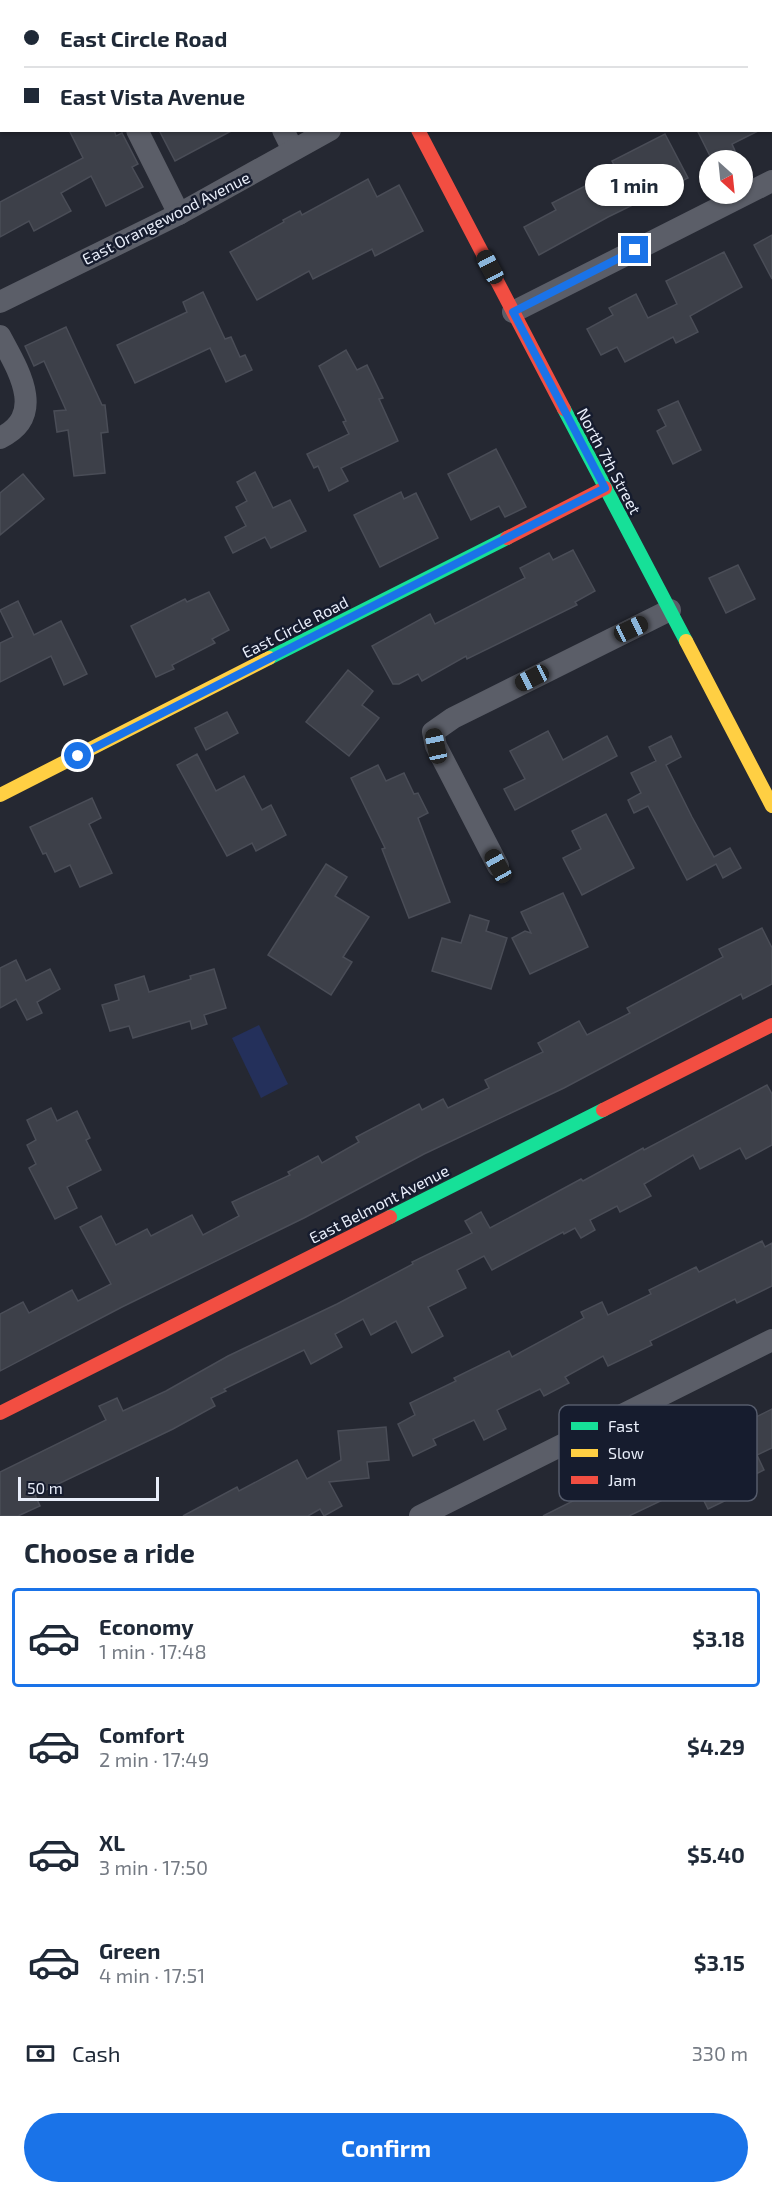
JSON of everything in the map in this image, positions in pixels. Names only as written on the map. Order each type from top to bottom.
[{"type":"street","points":[[138,132],[179,214]]},
{"type":"street","name":"East Orangewood Avenue","points":[[0,302],[179,214],[288,140],[322,132]]},
{"type":"street","name":"North 7th Street","points":[[419,132],[772,806]]},
{"type":"street","points":[[513,312],[772,181]]},
{"type":"street","points":[[0,336],[21,374],[27,398],[25,412],[18,424],[0,438]]},
{"type":"street","name":"East Circle Road","points":[[0,795],[605,488]]},
{"type":"street","points":[[498,866],[436,746],[433,732],[453,718],[670,610]]},
{"type":"street","name":"East Belmont Avenue","points":[[0,1413],[772,1025]]},
{"type":"street","points":[[642,1405],[772,1340]]},
{"type":"street","points":[[420,1516],[559,1446]]},
{"type":"shaded area","points":[[259,1025],[288,1084],[261,1098],[232,1038]]},
{"type":"building","points":[[70,132],[115,132],[116,136],[122,133],[138,164],[132,167],[143,187],[106,206],[91,176],[61,193],[71,211],[34,231],[29,221],[0,237],[0,202],[83,158]]},
{"type":"building","points":[[160,132],[229,132],[175,161]]},
{"type":"building","points":[[698,132],[756,132],[732,144],[735,150],[707,150]]},
{"type":"building","points":[[665,134],[688,178],[608,217],[539,255],[524,227],[556,210],[552,203],[589,184],[593,190],[620,176],[612,161]]},
{"type":"building","points":[[368,179],[377,197],[399,185],[423,231],[375,256],[372,249],[313,279],[309,271],[257,300],[230,252],[300,211],[302,215]]},
{"type":"building","points":[[772,235],[772,279],[754,245]]},
{"type":"building","points":[[724,252],[742,287],[690,316],[698,332],[676,343],[673,337],[625,362],[617,347],[601,355],[587,329],[613,315],[609,308],[636,294],[648,318],[677,304],[666,281]]},
{"type":"building","points":[[203,292],[225,339],[231,337],[240,357],[245,355],[252,370],[226,382],[210,348],[135,383],[117,345],[187,312],[183,302]]},
{"type":"building","points":[[66,327],[102,405],[105,405],[108,432],[101,433],[105,473],[74,476],[68,430],[57,432],[54,411],[66,410],[44,361],[34,366],[25,346]]},
{"type":"building","points":[[346,350],[357,370],[367,365],[383,398],[379,399],[398,441],[341,468],[348,481],[329,491],[318,466],[314,468],[307,454],[349,434],[343,422],[346,421],[319,366]]},
{"type":"building","points":[[678,401],[701,450],[673,464],[657,431],[666,426],[658,410]]},
{"type":"building","points":[[496,449],[526,507],[505,517],[499,506],[471,520],[448,474]]},
{"type":"building","points":[[255,472],[273,508],[290,500],[306,531],[271,548],[265,537],[233,553],[225,537],[246,526],[236,507],[247,501],[237,482]]},
{"type":"building","points":[[23,474],[44,499],[0,535],[0,493]]},
{"type":"building","points":[[401,492],[404,499],[416,493],[438,538],[380,567],[354,515]]},
{"type":"building","points":[[573,550],[595,591],[575,602],[577,605],[467,659],[466,656],[422,681],[418,674],[399,684],[393,684],[372,646],[430,614],[435,624],[525,578],[520,568],[549,553],[553,560]]},
{"type":"building","points":[[738,565],[755,599],[726,613],[709,578]]},
{"type":"building","points":[[209,592],[229,630],[212,639],[215,643],[172,665],[174,669],[156,677],[131,626],[185,599],[187,602]]},
{"type":"building","points":[[18,601],[34,635],[61,621],[87,674],[64,685],[51,656],[0,682],[0,643],[13,637],[0,610]]},
{"type":"building","points":[[348,670],[373,691],[362,705],[379,718],[349,756],[306,722]]},
{"type":"building","points":[[227,712],[238,733],[206,750],[195,728]]},
{"type":"building","points":[[548,731],[563,760],[607,736],[617,756],[515,810],[504,789],[525,779],[510,751]]},
{"type":"building","points":[[671,736],[681,757],[666,765],[692,817],[714,857],[730,848],[741,868],[723,878],[716,864],[687,880],[648,806],[634,813],[628,800],[641,793],[631,773],[656,761],[649,747]]},
{"type":"building","points":[[197,754],[216,791],[244,776],[262,810],[271,805],[286,835],[256,851],[252,843],[227,856],[177,765]]},
{"type":"building","points":[[378,765],[386,781],[404,773],[414,794],[418,793],[428,813],[418,818],[450,902],[409,918],[382,849],[385,848],[351,778]]},
{"type":"building","points":[[92,798],[101,818],[89,824],[112,873],[80,887],[70,865],[55,872],[30,827]]},
{"type":"building","points":[[606,814],[634,868],[582,895],[563,858],[581,849],[572,831]]},
{"type":"building","points":[[326,864],[347,877],[335,896],[369,917],[343,957],[352,962],[331,995],[268,955]]},
{"type":"building","points":[[563,893],[588,947],[530,974],[512,938],[525,931],[531,933],[521,912]]},
{"type":"building","points":[[470,915],[489,921],[486,931],[507,938],[491,989],[432,971],[442,938],[461,943]]},
{"type":"building","points":[[762,928],[772,948],[772,984],[743,999],[741,994],[564,1088],[424,1154],[304,1218],[122,1307],[0,1371],[0,1314],[23,1302],[29,1313],[72,1290],[78,1301],[111,1284],[80,1227],[101,1216],[116,1245],[147,1229],[151,1236],[192,1215],[203,1235],[239,1216],[232,1202],[290,1175],[288,1172],[318,1156],[322,1163],[359,1142],[356,1137],[419,1104],[422,1110],[443,1099],[448,1108],[489,1088],[485,1080],[543,1052],[538,1043],[579,1021],[587,1035],[630,1013],[627,1008],[723,957],[719,949]]},
{"type":"building","points":[[16,960],[26,981],[50,969],[60,989],[37,1002],[42,1013],[27,1020],[16,999],[0,1008],[0,968]]},
{"type":"building","points":[[214,969],[226,1008],[204,1015],[207,1024],[192,1029],[190,1021],[133,1038],[129,1026],[110,1031],[102,1005],[119,1000],[115,985],[144,976],[149,992]]},
{"type":"building","points":[[767,1085],[772,1094],[772,1145],[746,1159],[740,1148],[700,1169],[693,1155],[644,1184],[651,1196],[620,1212],[617,1206],[590,1220],[595,1230],[581,1238],[575,1228],[564,1234],[563,1232],[492,1270],[484,1256],[457,1270],[466,1288],[428,1307],[443,1336],[412,1353],[396,1321],[371,1335],[363,1319],[335,1334],[342,1347],[311,1364],[304,1350],[224,1389],[226,1391],[211,1398],[215,1406],[173,1429],[35,1495],[40,1506],[18,1516],[0,1516],[0,1472],[106,1420],[99,1406],[117,1398],[123,1411],[166,1391],[228,1356],[337,1304],[413,1264],[412,1262],[472,1233],[465,1221],[481,1212],[490,1228]]},
{"type":"building","points":[[51,1108],[57,1121],[77,1111],[90,1138],[86,1140],[101,1170],[67,1187],[77,1208],[55,1219],[29,1168],[36,1164],[27,1145],[36,1140],[27,1120]]},
{"type":"building","points":[[762,1241],[765,1247],[772,1243],[772,1286],[737,1303],[735,1299],[650,1341],[652,1345],[608,1366],[603,1356],[565,1377],[569,1383],[544,1396],[540,1389],[497,1410],[506,1429],[484,1440],[474,1420],[433,1439],[436,1445],[413,1456],[398,1424],[415,1415],[410,1403],[456,1381],[454,1378],[509,1351],[512,1357],[584,1318],[581,1312],[602,1302],[608,1315],[651,1294],[649,1290],[696,1267],[699,1272]]},
{"type":"building","points":[[772,1409],[772,1448],[757,1455],[757,1416]]},
{"type":"building","points":[[386,1427],[389,1460],[367,1462],[369,1478],[329,1482],[342,1506],[324,1516],[320,1509],[308,1516],[183,1516],[237,1487],[239,1491],[297,1460],[307,1479],[341,1460],[338,1431]]},
{"type":"building","points":[[757,1455],[764,1470],[757,1474]]},
{"type":"building","points":[[573,1501],[661,1501],[629,1516],[543,1516]]},
{"type":"building","points":[[704,1501],[725,1501],[708,1509]]},
{"type":"traffic: fast","points":[[564,409],[686,641]]},
{"type":"traffic: fast","points":[[269,658],[507,538]]},
{"type":"traffic: fast","points":[[390,1217],[603,1110]]},
{"type":"traffic: slow","points":[[686,641],[772,806]]},
{"type":"traffic: slow","points":[[0,795],[269,658]]},
{"type":"traffic: jam","points":[[419,132],[564,409]]},
{"type":"traffic: jam","points":[[507,538],[605,488]]},
{"type":"traffic: jam","points":[[603,1110],[772,1025]]},
{"type":"traffic: jam","points":[[0,1413],[390,1217]]},
{"type":"route","points":[[78,756],[605,488],[513,312],[635,250]]}]
